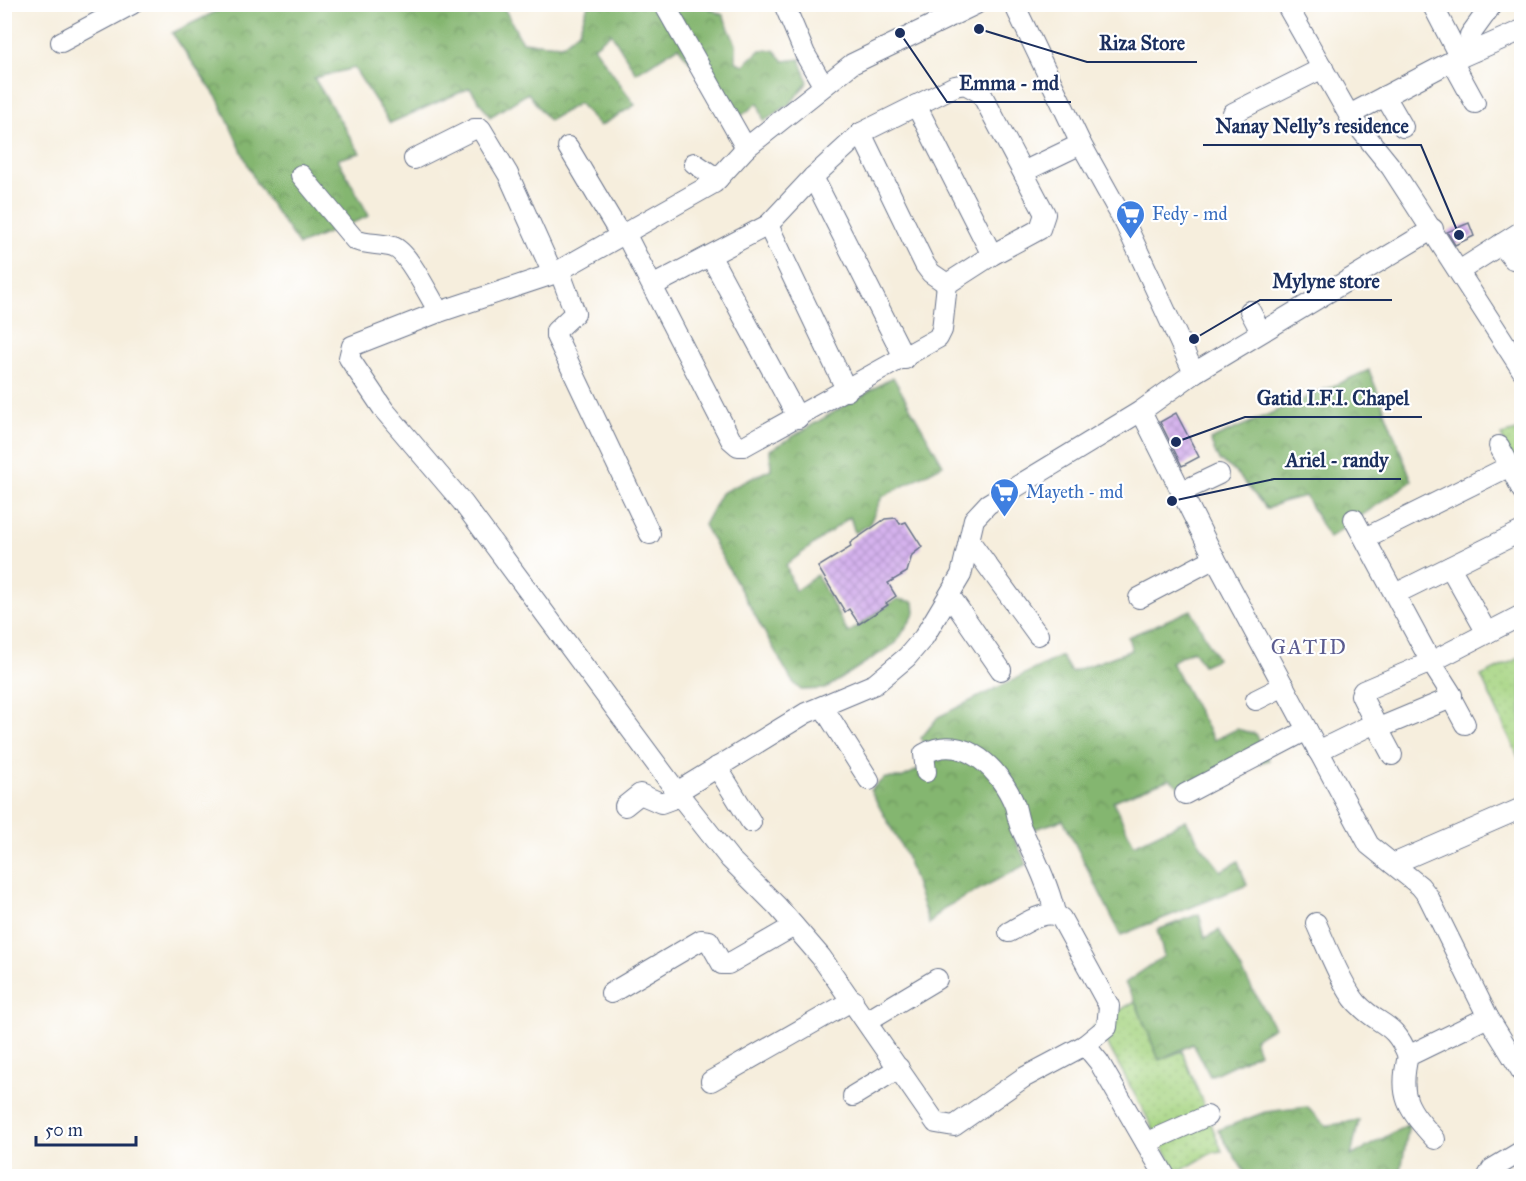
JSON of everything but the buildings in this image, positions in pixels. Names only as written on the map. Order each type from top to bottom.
[{"type":"street","points":[[61,42],[132,4]]},
{"type":"street","points":[[664,4],[746,148]]},
{"type":"street","points":[[784,4],[805,54],[823,85]]},
{"type":"street","points":[[926,772],[924,754],[935,747],[954,748],[986,761],[1014,804],[1021,828],[1051,893],[1055,913],[1061,918],[1109,1006],[1107,1027],[1085,1046],[1023,1078],[954,1125],[936,1123],[853,1000],[794,926],[730,859],[678,794],[463,503],[384,410],[349,358],[352,346],[439,312],[556,272],[718,179],[746,148],[852,64],[976,4]]},
{"type":"street","points":[[1014,4],[1082,144],[1125,223],[1194,372]]},
{"type":"street","points":[[1286,4],[1349,115],[1391,167],[1433,229],[1521,370]]},
{"type":"street","points":[[1432,4],[1462,57],[1475,103]]},
{"type":"street","points":[[1462,57],[1470,35],[1491,6]]},
{"type":"street","points":[[1349,115],[1462,57],[1521,30]]},
{"type":"street","points":[[1233,113],[1323,68]]},
{"type":"street","points":[[652,286],[768,225],[813,177],[861,133],[916,105],[965,84],[973,86],[981,93],[1025,171],[1045,214],[1044,223],[1040,229],[992,255],[947,284]]},
{"type":"street","points":[[1385,96],[1403,127]]},
{"type":"street","points":[[916,105],[992,255]]},
{"type":"street","points":[[414,159],[474,129],[481,129],[508,174],[575,313],[556,331],[556,336],[650,534]]},
{"type":"street","points":[[861,133],[925,265],[931,273],[947,284]]},
{"type":"street","points":[[1025,171],[1082,144]]},
{"type":"street","points":[[568,147],[623,234],[731,440],[738,446],[744,446],[798,418],[905,359],[938,338],[942,330],[947,284]]},
{"type":"street","points":[[694,163],[718,179]]},
{"type":"street","points":[[301,175],[356,240],[368,245],[394,247],[403,254],[439,312]]},
{"type":"street","points":[[813,177],[905,359]]},
{"type":"street","points":[[768,225],[847,391]]},
{"type":"street","points":[[625,806],[640,794],[661,803],[794,720],[875,684],[906,657],[924,637],[950,596],[961,575],[971,543],[975,519],[988,504],[1142,411],[1194,372],[1433,229]]},
{"type":"street","points":[[1459,271],[1521,231]]},
{"type":"street","points":[[1501,244],[1513,259],[1521,261]]},
{"type":"street","points":[[711,257],[798,418]]},
{"type":"street","points":[[1250,311],[1261,332]]},
{"type":"street","points":[[1142,411],[1215,558],[1369,845],[1428,896],[1488,1017],[1521,1072]]},
{"type":"street","points":[[1499,446],[1521,490]]},
{"type":"street","points":[[1365,538],[1510,466]]},
{"type":"street","points":[[1181,492],[1219,474]]},
{"type":"street","points":[[1354,519],[1431,662],[1452,695],[1451,698],[1465,724]]},
{"type":"street","points":[[1395,594],[1521,531]]},
{"type":"street","points":[[971,543],[1038,635]]},
{"type":"street","points":[[1139,598],[1215,558]]},
{"type":"street","points":[[1450,567],[1487,633]]},
{"type":"street","points":[[950,596],[1001,670]]},
{"type":"street","points":[[1392,755],[1361,695],[1363,692],[1431,662],[1521,615]]},
{"type":"street","points":[[1256,700],[1284,686]]},
{"type":"street","points":[[1318,751],[1451,698]]},
{"type":"street","points":[[824,706],[869,780]]},
{"type":"street","points":[[1185,794],[1306,730]]},
{"type":"street","points":[[717,767],[751,822]]},
{"type":"street","points":[[1393,864],[1521,808]]},
{"type":"street","points":[[1009,932],[1048,913],[1055,913]]},
{"type":"street","points":[[1316,923],[1357,1002],[1389,1025],[1400,1037],[1408,1056],[1403,1090],[1410,1111],[1435,1139]]},
{"type":"street","points":[[611,993],[701,940],[709,941],[722,964],[728,964],[794,926]]},
{"type":"street","points":[[867,1021],[937,979]]},
{"type":"street","points":[[711,1081],[853,1000]]},
{"type":"street","points":[[1408,1056],[1488,1017]]},
{"type":"street","points":[[1085,1046],[1099,1062],[1165,1176]]},
{"type":"street","points":[[853,1096],[899,1068]]},
{"type":"street","points":[[1146,1143],[1207,1116]]},
{"type":"street","points":[[1489,1176],[1492,1169],[1521,1151]]},
{"type":"green space","points":[[502,4],[522,42],[562,45],[579,31],[588,5],[702,5],[723,15],[736,45],[736,62],[744,65],[760,50],[774,50],[784,61],[800,59],[808,82],[790,104],[764,121],[758,103],[737,119],[678,47],[636,73],[611,33],[594,47],[635,105],[600,126],[579,103],[549,121],[528,93],[490,117],[470,88],[390,123],[354,68],[314,78],[360,153],[338,159],[369,216],[299,245],[256,183],[218,99],[172,33],[229,5]]},
{"type":"green space","points":[[1369,370],[1412,481],[1329,538],[1305,496],[1267,509],[1232,469],[1219,461],[1210,440]]},
{"type":"green space","points":[[893,377],[943,465],[882,497],[869,525],[855,533],[850,517],[786,565],[795,591],[817,575],[848,633],[897,599],[914,602],[915,613],[896,643],[825,689],[801,690],[792,681],[704,525],[721,493],[771,469],[770,450]]},
{"type":"green space","points":[[1521,430],[1521,478],[1501,435]]},
{"type":"green space","points":[[1191,610],[1217,659],[1203,665],[1193,650],[1171,662],[1214,740],[1237,729],[1256,734],[1269,760],[1179,787],[1170,779],[1113,801],[1134,845],[1186,820],[1200,844],[1221,871],[1238,861],[1247,885],[1121,935],[1063,820],[1013,836],[1027,864],[944,908],[929,924],[906,855],[870,790],[885,778],[901,778],[932,763],[921,738],[938,717],[1061,656],[1071,672],[1132,650],[1128,637]]},
{"type":"green space","points":[[1521,657],[1521,763],[1481,676]]},
{"type":"green space","points":[[1199,914],[1205,938],[1219,930],[1274,1027],[1254,1039],[1259,1053],[1210,1076],[1193,1044],[1159,1060],[1135,1001],[1125,983],[1164,956],[1157,930]]},
{"type":"green space","points":[[1135,1001],[1159,1060],[1182,1051],[1222,1151],[1213,1152],[1177,1173],[1108,1045],[1093,1027]]},
{"type":"green space","points":[[1307,1107],[1326,1126],[1359,1120],[1351,1156],[1409,1124],[1400,1176],[1247,1176],[1218,1130],[1265,1112]]},
{"type":"place","name":"Riza Store","points":[[979,29]]},
{"type":"place","name":"Emma - md","points":[[900,33]]},
{"type":"place","name":"Nanay Nelly's residence","points":[[1459,235]]},
{"type":"place","name":"Fedy - md","points":[[1131,240]]},
{"type":"place","name":"Mylyne store","points":[[1194,339]]},
{"type":"place","name":"Gatid I.F.I. Chapel","points":[[1176,442]]},
{"type":"place","name":"Ariel - randy","points":[[1172,501]]},
{"type":"place","name":"Mayeth - md","points":[[1005,518]]},
{"type":"district","name":"GATID","points":[[1309,647]]}]
